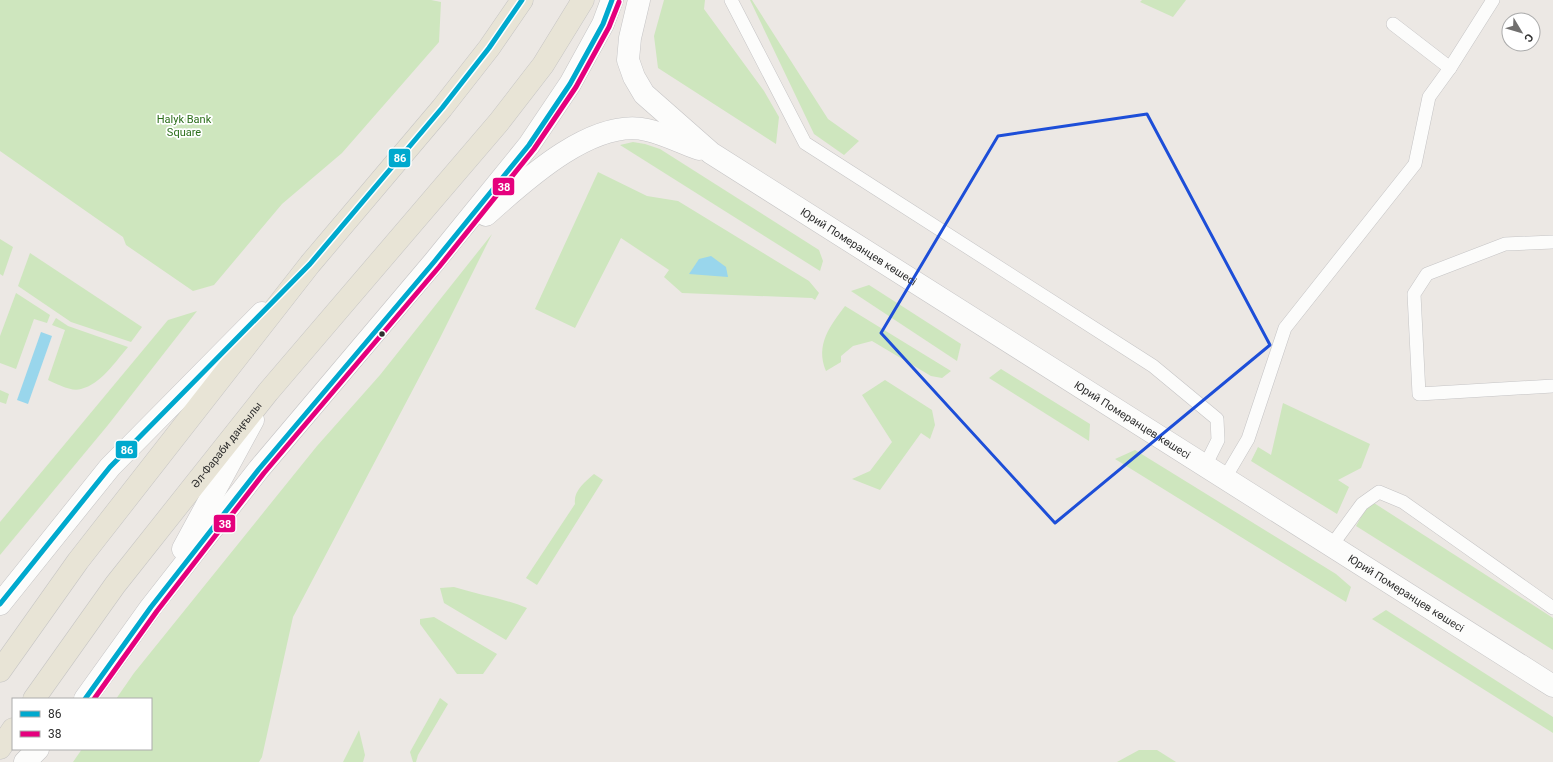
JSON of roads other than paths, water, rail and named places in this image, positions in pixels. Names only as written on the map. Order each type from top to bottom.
[{"type":"main road","points":[[0,671],[78,561],[310,264],[442,108],[489,48],[522,0]]},
{"type":"main road","name":"Әл-Фараби даңғылы","points":[[35,698],[115,585],[268,392],[433,202],[499,122],[542,65],[583,0]]},
{"type":"main road","points":[[86,698],[151,607],[259,469],[434,262],[529,145],[570,84],[603,24],[612,0]]},
{"type":"main road","points":[[639,0],[630,38],[628,60],[634,77],[644,94],[711,153]]},
{"type":"main road","points":[[434,262],[517,187],[572,148],[598,134],[624,128],[647,130],[711,153]]},
{"type":"main road","name":"Юрий Померанцев көшесі","points":[[711,153],[1553,686]]},
{"type":"main road","points":[[0,604],[110,467],[310,264]]},
{"type":"main road","points":[[151,607],[268,392]]},
{"type":"main road","points":[[0,748],[12,730]]},
{"type":"main road","points":[[25,762],[37,750]]},
{"type":"main road","points":[[42,762],[50,750]]},
{"type":"lane","points":[[731,0],[805,143],[1154,366],[1217,419],[1218,440],[1205,466]]},
{"type":"lane","points":[[1225,478],[1248,439],[1285,328],[1415,164],[1428,97],[1450,68],[1493,0]]},
{"type":"lane","points":[[1393,24],[1450,68]]},
{"type":"lane","points":[[1553,242],[1505,244],[1427,274],[1414,294],[1419,394],[1553,386]]},
{"type":"lane","points":[[1332,545],[1362,504],[1380,492],[1403,502],[1553,608]]},
{"type":"water","points":[[711,256],[726,267],[728,277],[689,274],[699,259]]},
{"type":"water","points":[[41,332],[52,336],[28,404],[17,400]]},
{"type":"park label","name":"Halyk Bank Square","points":[[184,125]]}]
